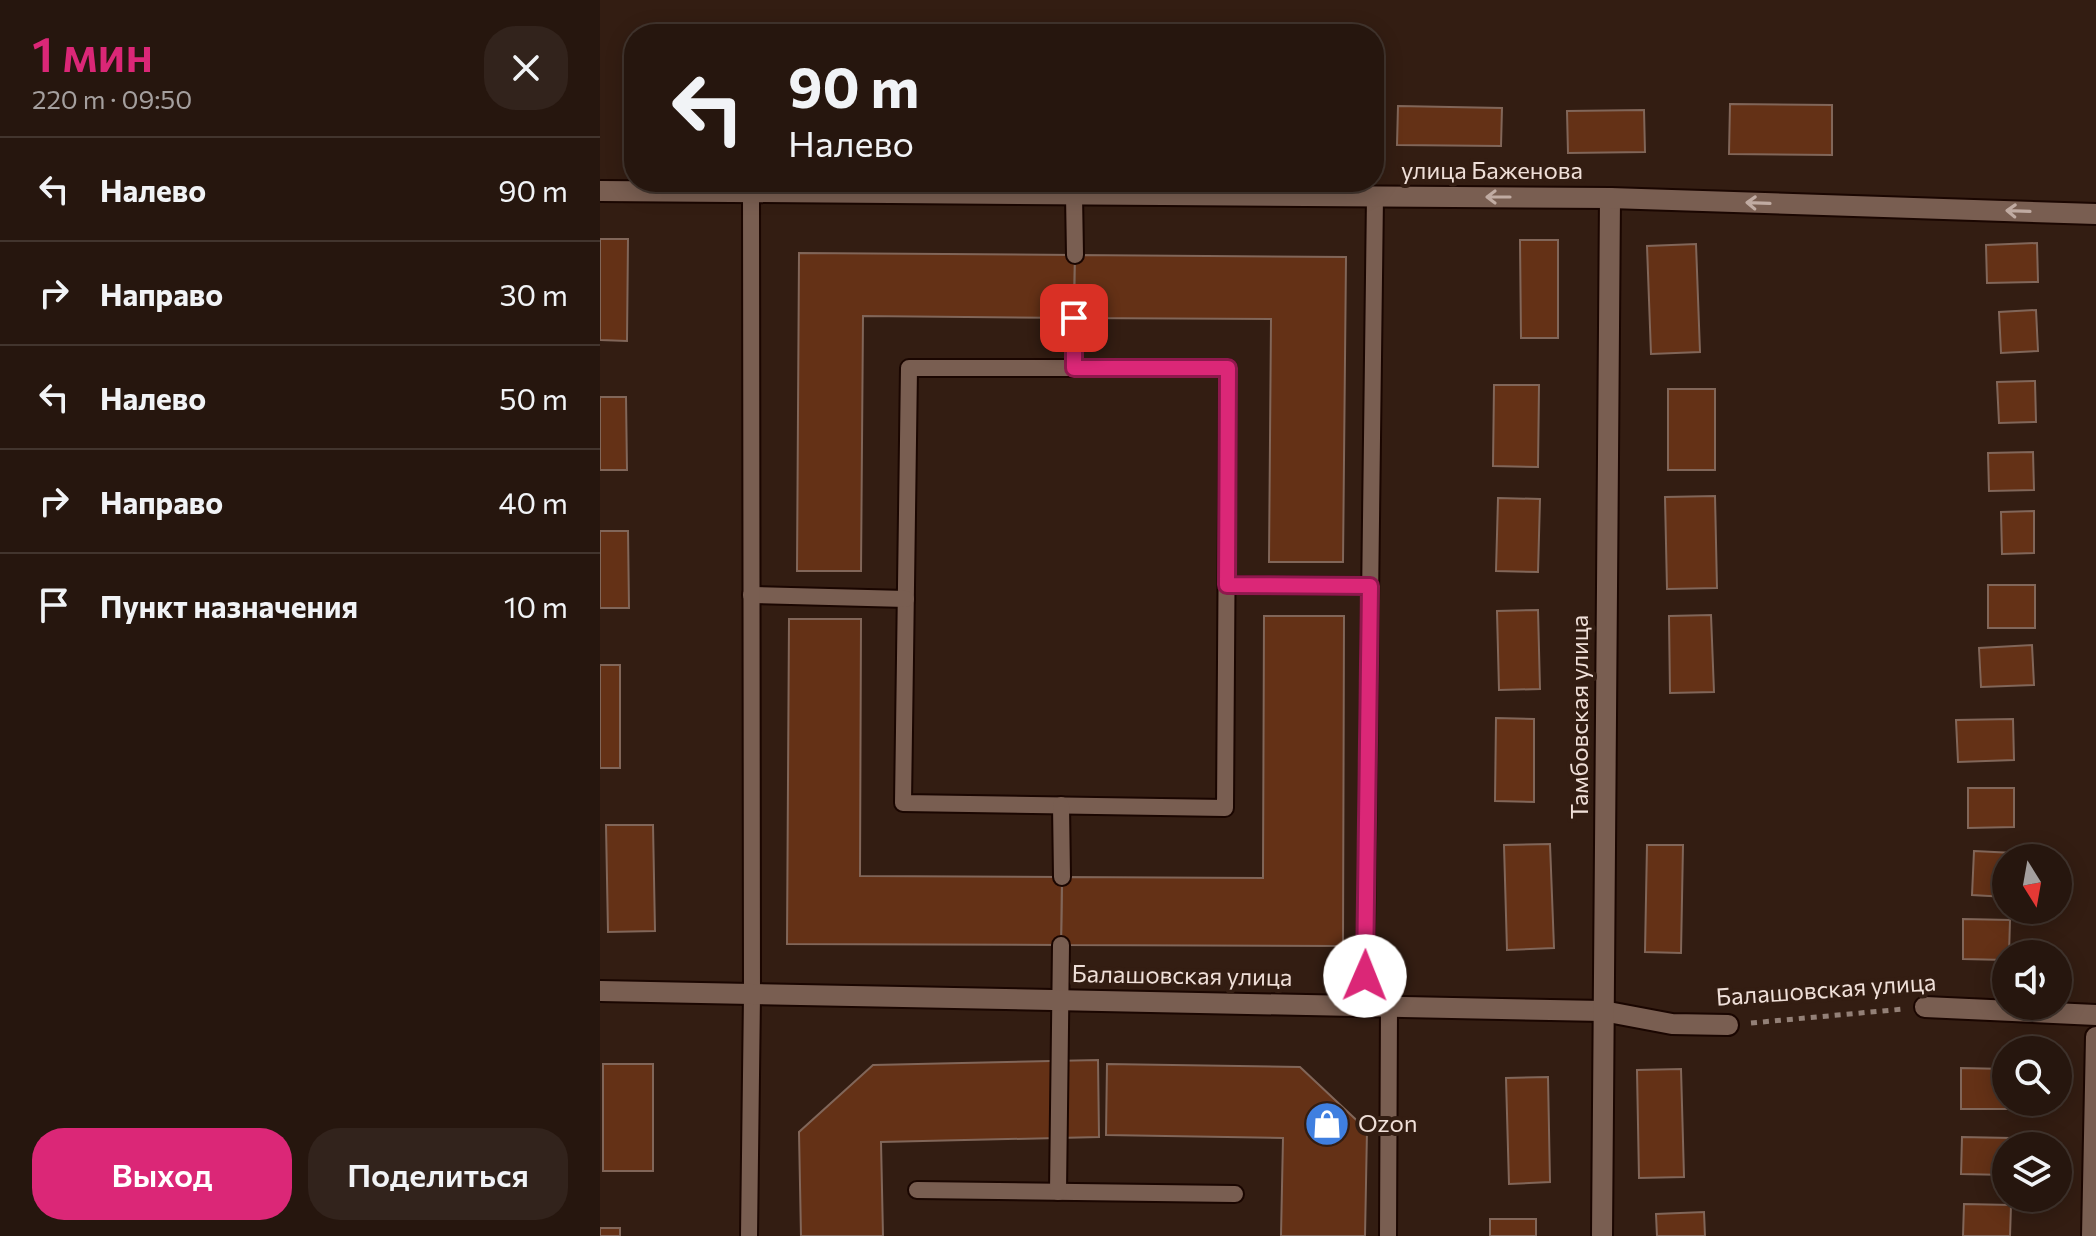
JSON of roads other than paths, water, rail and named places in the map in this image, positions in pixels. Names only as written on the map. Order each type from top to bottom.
[{"type":"street","name":"улица Баженова","points":[[600,191],[624,191]]},
{"type":"street","name":"улица Баженова","points":[[751,192],[1610,198],[2096,214]]},
{"type":"street","name":"Тамбовская улица","points":[[1602,1236],[1610,198]]},
{"type":"street","name":"Балашовская улица","points":[[600,991],[1603,1011],[1672,1024],[1728,1025]]},
{"type":"street","name":"Балашовская улица","points":[[1925,1007],[2096,1015]]},
{"type":"street","points":[[2093,1236],[2096,1037]]},
{"type":"lane","points":[[749,1236],[752,995],[751,192]]},
{"type":"lane","points":[[1074,195],[1075,255]]},
{"type":"lane","points":[[1365,1006],[1375,196]]},
{"type":"lane","points":[[1074,318],[1074,368]]},
{"type":"lane","points":[[909,368],[1228,368],[1227,585],[1225,808],[903,803],[909,368]]},
{"type":"lane","points":[[1227,585],[1370,586]]},
{"type":"lane","points":[[751,595],[906,599]]},
{"type":"lane","points":[[1061,805],[1062,877]]},
{"type":"lane","points":[[1058,1192],[1061,945]]},
{"type":"lane","points":[[1388,1236],[1389,1006]]},
{"type":"lane","points":[[917,1190],[1235,1194]]},
{"type":"place","name":"Ozon","points":[[1327,1124]]}]
